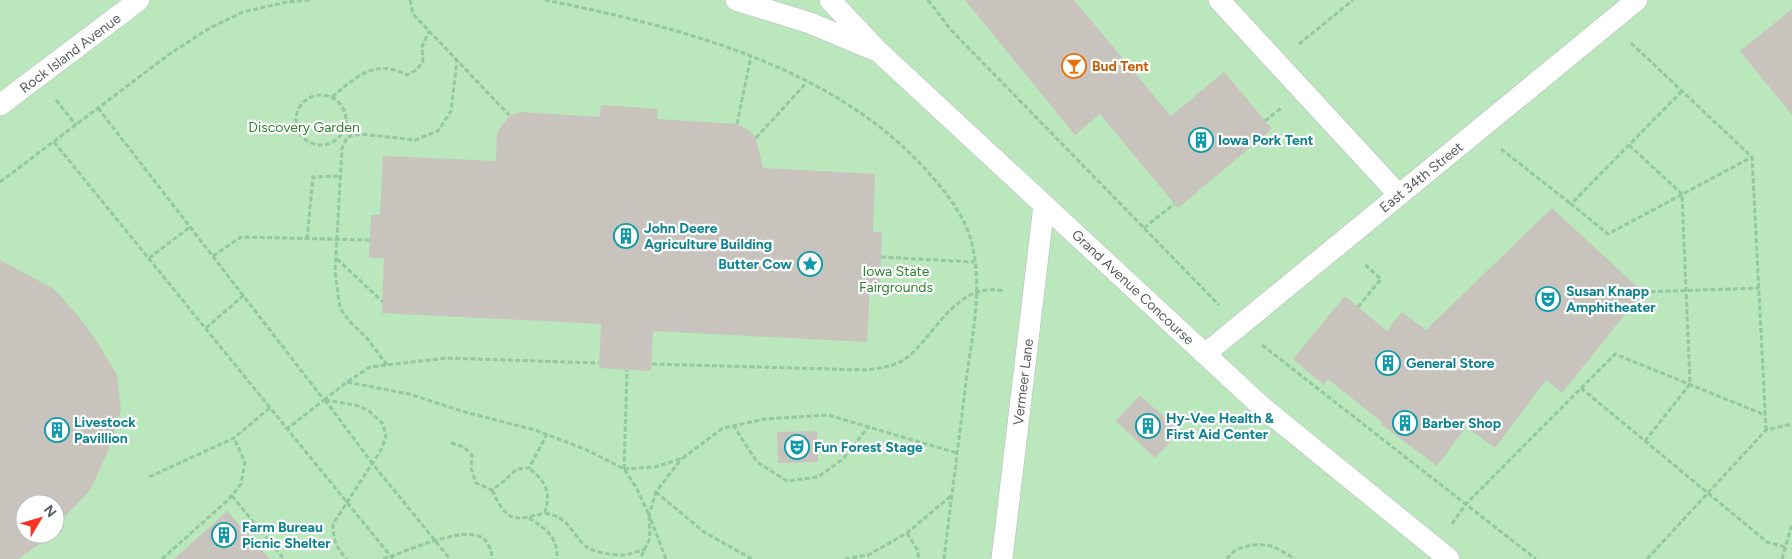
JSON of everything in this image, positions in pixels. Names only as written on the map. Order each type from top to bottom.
[{"type":"lane","name":"Rock Island Avenue","points":[[0,105],[139,0]]},
{"type":"lane","points":[[736,0],[810,23],[878,51]]},
{"type":"lane","name":"Grand Avenue Concourse","points":[[830,0],[878,51],[1261,406],[1442,553]]},
{"type":"lane","points":[[1219,0],[1399,195]]},
{"type":"lane","name":"East 34th Street","points":[[1205,354],[1637,0]]},
{"type":"lane","name":"Vermeer Lane","points":[[1002,559],[1044,205]]},
{"type":"path","points":[[0,182],[172,53],[210,28],[243,12],[287,2],[310,0]]},
{"type":"path","points":[[410,0],[414,14],[510,116]]},
{"type":"path","points":[[545,0],[607,12],[708,41],[751,56],[807,82],[847,104],[885,131],[915,158],[940,185],[960,213],[972,244],[978,290],[944,559]]},
{"type":"path","points":[[928,0],[951,30],[1239,326],[1536,559]]},
{"type":"path","points":[[1276,62],[1352,0]]},
{"type":"path","points":[[332,97],[356,77],[379,68],[397,70],[407,75],[416,70],[423,62],[422,47],[429,31]]},
{"type":"path","points":[[1628,40],[1752,157],[1766,430]]},
{"type":"path","points":[[737,124],[751,56]]},
{"type":"path","points":[[386,365],[366,337],[351,323],[340,308],[335,272],[342,149],[347,137],[360,134],[414,140],[438,130],[451,110],[457,60]]},
{"type":"path","points":[[756,138],[807,82]]},
{"type":"path","points":[[1571,204],[1682,91]]},
{"type":"path","points":[[321,94],[332,97],[342,105],[346,112],[345,130],[335,142],[318,146],[310,143],[298,130],[297,114],[305,100],[312,96],[321,94]]},
{"type":"path","points":[[98,108],[372,463],[450,559]]},
{"type":"path","points":[[341,137],[346,140]]},
{"type":"path","points":[[54,142],[392,558]]},
{"type":"path","points":[[1630,145],[1682,194],[1690,384],[1645,441]]},
{"type":"path","points":[[1498,146],[1608,234],[1752,157]]},
{"type":"path","points":[[307,238],[313,176],[341,176]]},
{"type":"path","points":[[1143,228],[1174,204]]},
{"type":"path","points":[[149,258],[190,227]]},
{"type":"path","points":[[213,256],[241,237],[370,240]]},
{"type":"path","points":[[1340,244],[1381,279],[1358,307]]},
{"type":"path","points":[[881,257],[974,262]]},
{"type":"path","points":[[336,259],[383,302]]},
{"type":"path","points":[[1643,292],[1759,288]]},
{"type":"path","points":[[652,364],[865,370],[888,367],[907,357],[958,302],[978,290],[1001,290],[1033,300]]},
{"type":"path","points":[[206,328],[244,295]]},
{"type":"path","points":[[1442,553],[1465,505],[1615,354],[1765,415]]},
{"type":"path","points":[[288,428],[347,382],[370,367],[446,358],[599,362]]},
{"type":"path","points":[[624,469],[627,370]]},
{"type":"path","points":[[347,382],[408,394],[465,412],[535,430],[585,449],[624,469],[636,487],[666,559]]},
{"type":"path","points":[[1581,388],[1767,542],[1784,547]]},
{"type":"path","points":[[324,400],[355,405],[368,410],[382,424],[386,436],[381,450],[332,524],[333,537],[338,551],[346,559]]},
{"type":"path","points":[[149,477],[234,438],[271,407]]},
{"type":"path","points":[[640,559],[650,538],[649,515],[656,492],[683,458],[723,428],[765,419],[828,415],[957,453]]},
{"type":"path","points":[[1647,559],[1766,430],[1792,424]]},
{"type":"path","points":[[733,426],[757,462],[787,481],[818,478],[843,459],[869,426]]},
{"type":"path","points":[[529,468],[547,434]]},
{"type":"path","points":[[162,559],[232,496],[241,484],[245,462],[234,438]]},
{"type":"path","points":[[451,443],[464,446],[472,455],[471,468],[476,483],[492,490],[505,513],[514,518],[528,518],[545,513],[558,516],[574,530],[585,546],[601,553],[622,555],[645,549]]},
{"type":"path","points":[[624,469],[655,467],[683,458]]},
{"type":"path","points":[[492,490],[516,469],[529,468],[541,478],[549,498],[545,513]]},
{"type":"path","points":[[656,492],[704,532],[751,559]]},
{"type":"path","points":[[845,559],[867,557],[908,533],[952,495]]},
{"type":"path","points":[[232,496],[284,559]]},
{"type":"path","points":[[528,518],[546,529],[558,548],[557,559]]},
{"type":"path","points":[[1782,559],[1792,524]]},
{"type":"path","points":[[908,533],[917,549],[919,559]]},
{"type":"path","points":[[383,559],[392,558],[456,534],[475,534],[486,540],[492,553],[492,559]]},
{"type":"path","points":[[1227,559],[1231,553],[1244,546],[1273,547],[1295,559]]},
{"type":"green space","name":"Iowa State Fairgrounds","points":[[0,0],[1792,0],[1792,559],[0,559]]},
{"type":"building","points":[[965,0],[1074,0],[1171,116],[1224,72],[1272,129],[1178,208],[1100,114],[1075,135]]},
{"type":"building","points":[[1792,9],[1792,115],[1740,51]]},
{"type":"building","name":"John Deere Agriculture Building","points":[[601,105],[658,109],[657,119],[737,124],[750,131],[756,138],[763,168],[875,174],[873,232],[882,232],[880,283],[870,283],[867,342],[653,331],[651,371],[599,368],[601,324],[382,313],[384,258],[369,258],[371,215],[380,215],[383,156],[496,161],[497,132],[510,115],[522,112],[600,117]]},
{"type":"building","points":[[1552,208],[1643,292],[1562,393],[1546,380],[1495,448],[1466,427],[1437,466],[1381,424],[1383,423],[1328,379],[1324,385],[1293,359],[1345,296],[1387,331],[1402,312],[1426,330]]},
{"type":"building","name":"Livestock Pavillion","points":[[0,260],[54,289],[80,318],[117,375],[121,410],[108,451],[91,489],[65,516],[65,494],[15,494],[15,544],[39,544],[18,559],[0,559]]},
{"type":"building","name":"Hy-Vee Health & First Aid Center","points":[[1140,395],[1180,432],[1155,458],[1116,421]]},
{"type":"building","name":"Fun Forest Stage","points":[[817,431],[818,462],[778,463],[777,432]]},
{"type":"building","name":"Farm Bureau Picnic Shelter","points":[[227,511],[270,559],[174,559]]},
{"type":"place","name":"Bud Tent","points":[[1074,66]]},
{"type":"place","name":"Iowa Pork Tent","points":[[1201,140]]},
{"type":"place","name":"John Deere Agriculture Building","points":[[626,236]]},
{"type":"place","name":"Butter Cow","points":[[810,264]]},
{"type":"place","name":"Susan Knapp Amphitheater","points":[[1548,299]]},
{"type":"place","name":"General Store","points":[[1388,363]]},
{"type":"place","name":"Barber Shop","points":[[1405,423]]},
{"type":"place","name":"Hy-Vee Health & First Aid Center","points":[[1148,426]]},
{"type":"place","name":"Livestock Pavillion","points":[[57,430]]},
{"type":"place","name":"Fun Forest Stage","points":[[797,447]]},
{"type":"place","name":"Farm Bureau Picnic Shelter","points":[[224,535]]},
{"type":"park label","name":"Discovery Garden","points":[[304,127]]}]
